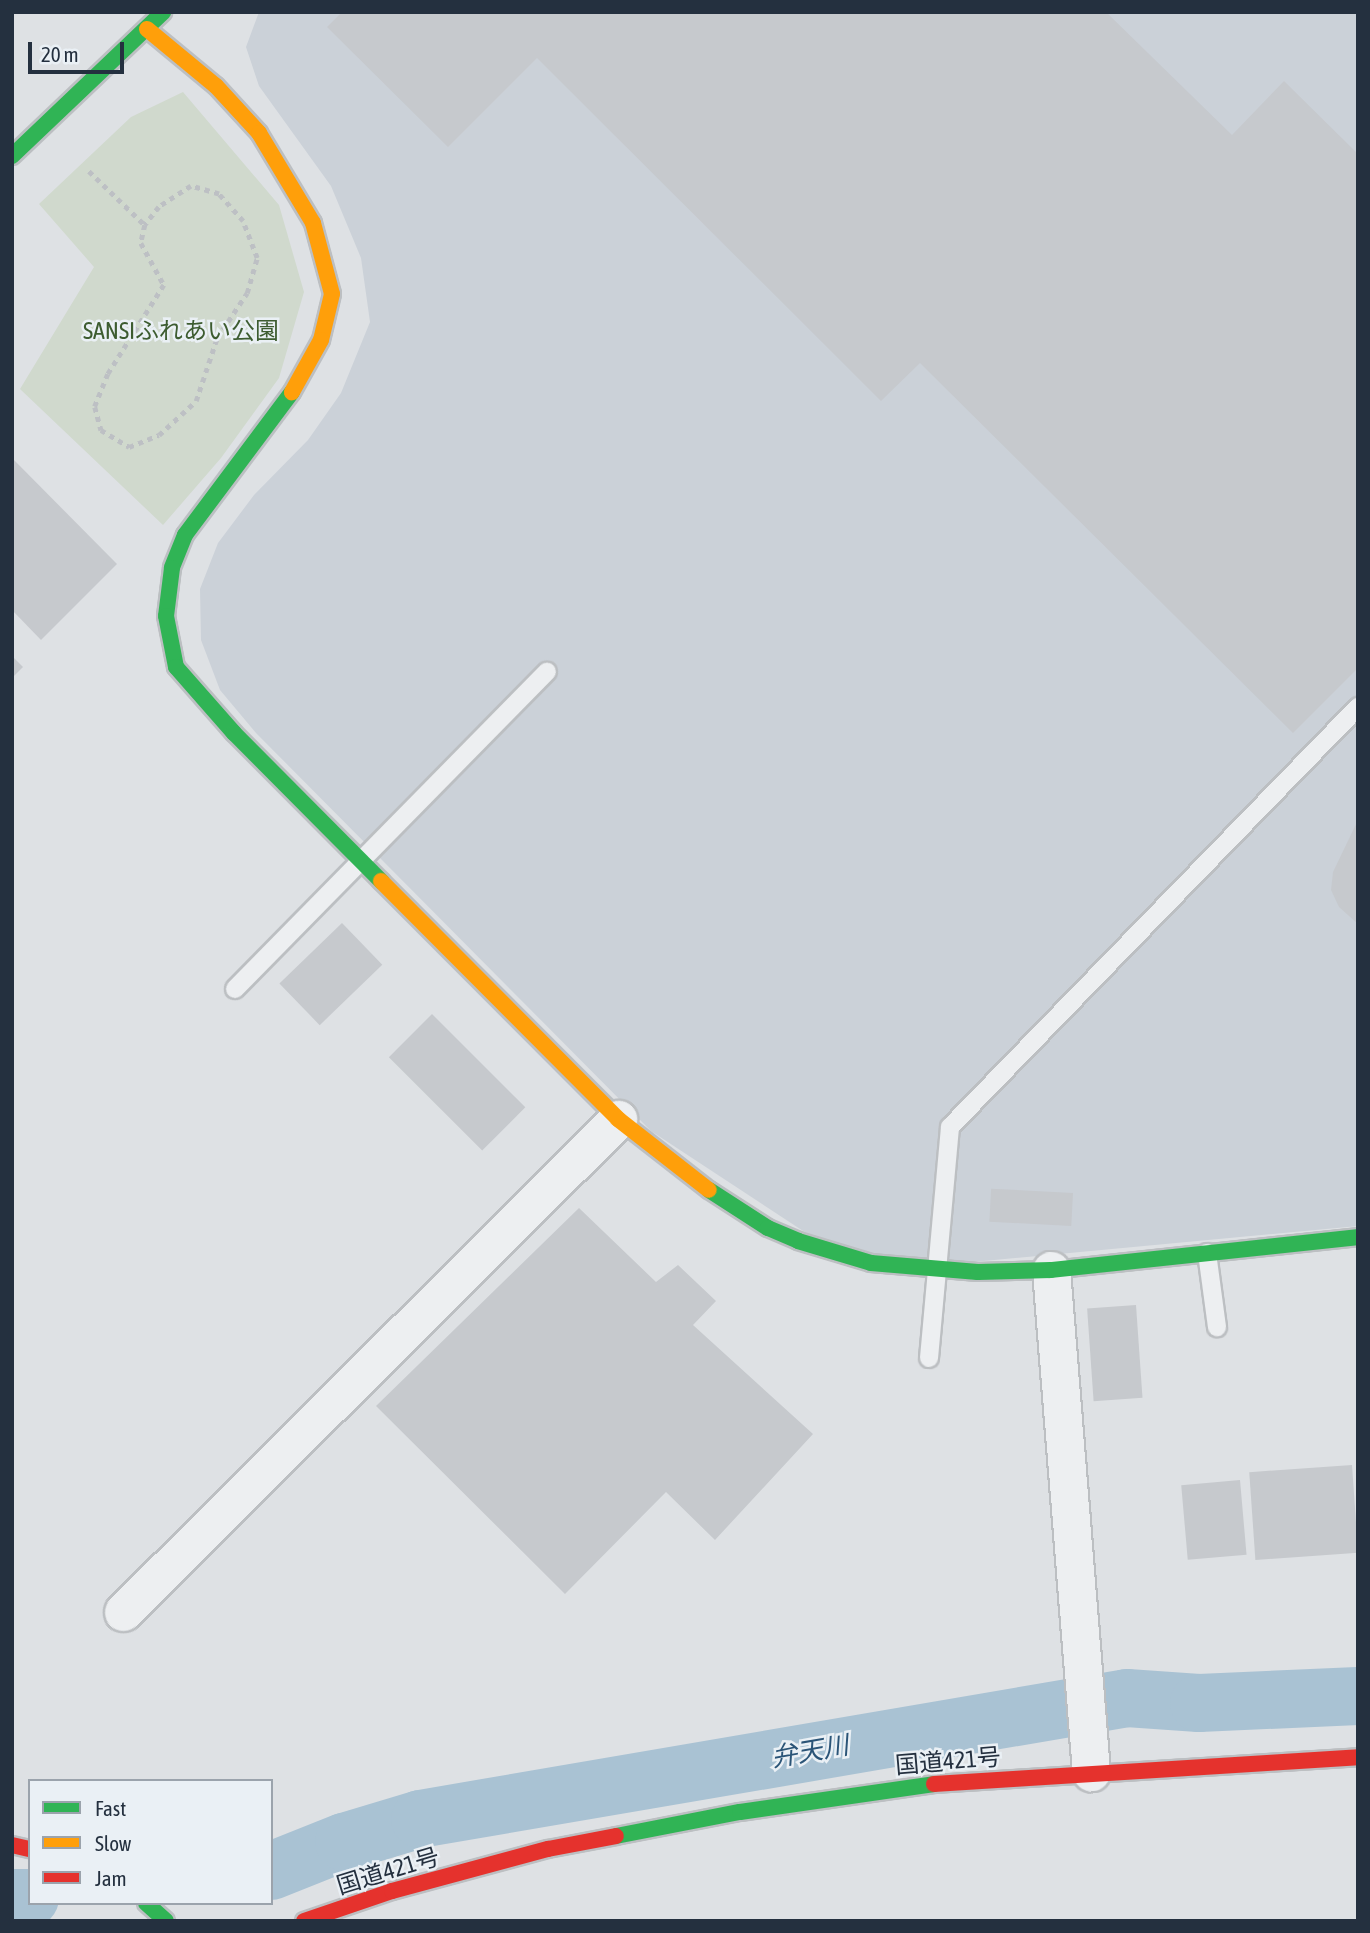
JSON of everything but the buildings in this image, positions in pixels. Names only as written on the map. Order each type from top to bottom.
[{"type":"main road","points":[[12,156],[163,12]]},
{"type":"main road","points":[[147,29],[216,86],[259,133],[313,223],[332,294],[321,340],[285,405],[185,535],[172,568],[166,616],[176,667],[233,733],[618,1119],[714,1194],[768,1227],[798,1241],[871,1263],[978,1272],[1051,1270],[1358,1237]]},
{"type":"main road","name":"国道421号","points":[[304,1921],[392,1891],[548,1849],[740,1812],[1090,1756],[1358,1757]]},
{"type":"main road","points":[[148,1905],[166,1921]]},
{"type":"street","points":[[123,1612],[618,1119]]},
{"type":"street","points":[[1051,1270],[1090,1756]]},
{"type":"lane","points":[[235,989],[547,671]]},
{"type":"lane","points":[[929,1358],[950,1127],[1358,707]]},
{"type":"lane","points":[[1207,1253],[1217,1327]]},
{"type":"path","points":[[89,171],[145,225]]},
{"type":"path","points":[[191,186],[219,194],[243,220],[257,258],[247,293],[217,338],[196,401],[159,435],[130,447],[101,430],[95,407],[108,374],[164,285],[141,243],[145,225],[159,207],[191,186]]},
{"type":"shaded area","points":[[259,12],[1358,12],[1358,1226],[952,1264],[829,1248],[651,1131],[256,733],[220,690],[201,640],[200,589],[218,543],[254,495],[308,440],[341,393],[370,322],[361,258],[331,186],[259,86],[246,47]]},
{"type":"green space","name":"SANSIふれあい公園","points":[[183,92],[279,205],[304,292],[279,378],[221,458],[163,525],[20,389],[94,267],[39,204],[131,117]]},
{"type":"waterway","name":"弁天川","points":[[273,1870],[344,1842],[420,1819],[1127,1698],[1199,1703],[1358,1696]]},
{"type":"waterway","name":"弁天川","points":[[12,1898],[28,1898]]},
{"type":"traffic: fast","points":[[12,156],[163,12]]},
{"type":"traffic: fast","points":[[292,392],[185,535],[172,568],[166,616],[176,667],[234,733],[381,881]]},
{"type":"traffic: fast","points":[[709,1190],[768,1228],[798,1241],[871,1263],[978,1272],[1051,1270],[1358,1237]]},
{"type":"traffic: fast","points":[[616,1836],[740,1812],[934,1784]]},
{"type":"traffic: fast","points":[[148,1905],[166,1921]]},
{"type":"traffic: slow","points":[[147,29],[216,86],[259,133],[313,223],[332,294],[321,340],[292,392]]},
{"type":"traffic: slow","points":[[381,881],[618,1119],[709,1190]]},
{"type":"traffic: jam","points":[[934,1784],[1358,1757]]},
{"type":"traffic: jam","points":[[304,1921],[392,1891],[548,1849],[616,1836]]},
{"type":"traffic: jam","points":[[12,1845],[28,1849]]}]
